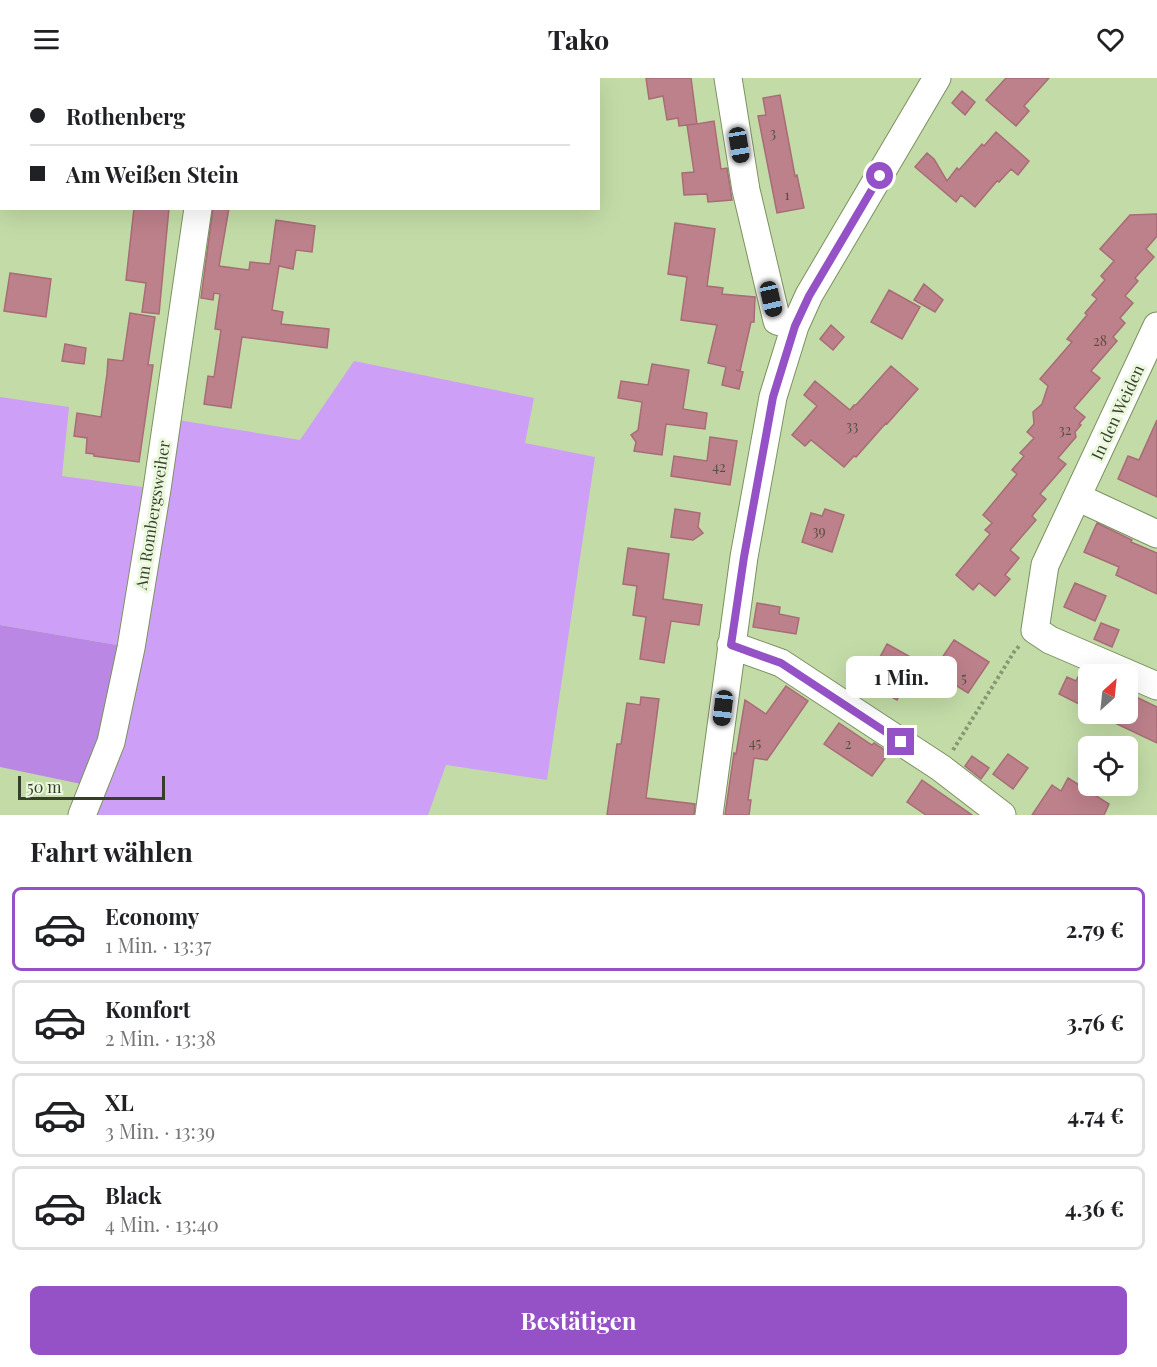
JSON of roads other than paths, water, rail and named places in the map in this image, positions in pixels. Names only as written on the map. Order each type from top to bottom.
[{"type":"street","points":[[728,78],[746,190],[777,321],[795,326]]},
{"type":"street","points":[[709,815],[744,557],[773,397],[795,326],[809,296],[938,78]]},
{"type":"street","name":"Am Rombergsweiher","points":[[82,815],[111,742],[131,648],[198,210]]},
{"type":"street","name":"In den Weiden","points":[[1157,326],[1045,565],[1035,630],[1050,640],[1157,686]]},
{"type":"street","points":[[1077,496],[1157,534]]},
{"type":"street","points":[[731,645],[781,663],[941,768],[1002,815]]}]
